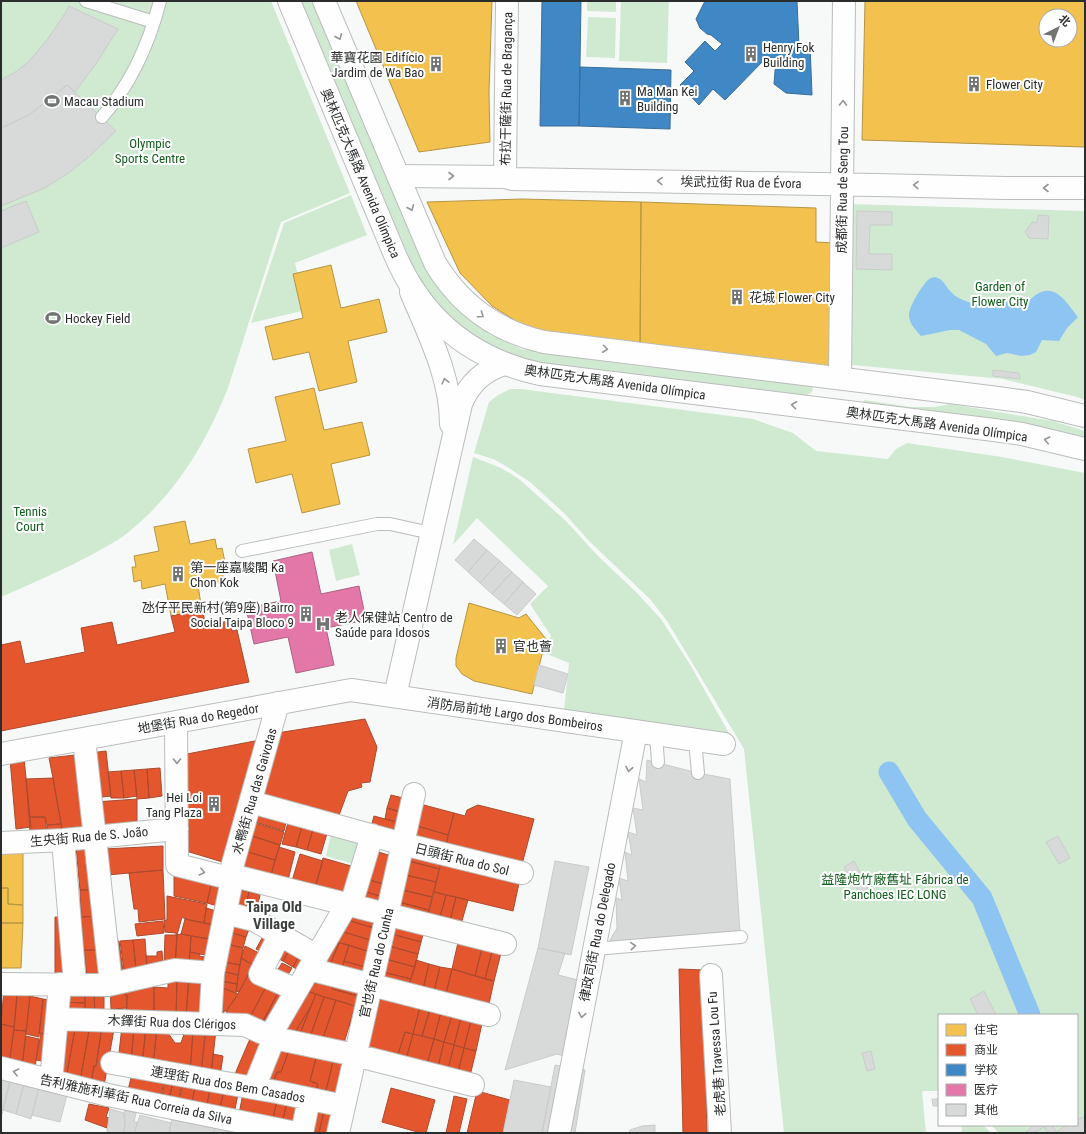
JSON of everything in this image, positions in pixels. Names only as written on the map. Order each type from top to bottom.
[{"type":"street","name":"奧林匹克大馬路 Avenida Olímpica","points":[[289,1],[407,280],[424,305],[445,327],[469,346],[482,354],[525,371],[540,374],[1022,434],[1085,449]]},
{"type":"street","points":[[324,1],[430,254],[441,274],[457,294],[471,307],[486,318],[508,330],[544,342],[998,398],[1027,402],[1085,416]]},
{"type":"street","name":"布拉干薩街 Rua de Bragança","points":[[505,177],[507,1]]},
{"type":"street","name":"成都街 Rua de Seng Tou","points":[[816,408],[821,403],[824,396],[824,382],[830,377],[842,184],[844,1]]},
{"type":"street","name":"埃武拉街 Rua de Évora","points":[[398,176],[1005,188],[1085,188]]},
{"type":"street","points":[[400,266],[438,356],[447,385],[451,415],[448,461]]},
{"type":"street","points":[[395,696],[459,409],[465,395],[474,382],[486,372],[505,364]]},
{"type":"street","points":[[861,413],[856,400],[860,386],[865,381]]},
{"type":"street","name":"地堡街 Rua do Regedor","points":[[1,754],[350,690],[395,696]]},
{"type":"street","name":"消防局前地 Largo dos Bombeiros","points":[[395,696],[724,744]]},
{"type":"street","name":"水鴨街 Rua das Gaivotas","points":[[210,1024],[213,973],[226,913],[231,876],[278,703]]},
{"type":"street","points":[[176,722],[177,865],[231,876],[505,944]]},
{"type":"street","name":"律政司街 Rua do Delegado","points":[[559,1133],[594,949],[646,732]]},
{"type":"street","points":[[84,739],[111,984]]},
{"type":"street","name":"官也街 Rua do Cunha","points":[[338,1133],[414,794]]},
{"type":"street","name":"日頭街 Rua do Sol","points":[[251,802],[403,844],[522,874]]},
{"type":"street","name":"生央街 Rua de S. João","points":[[1,843],[63,840],[177,829]]},
{"type":"street","points":[[236,1121],[248,1087],[272,1037],[297,990],[349,905],[372,835]]},
{"type":"street","points":[[52,1071],[57,1019],[67,984],[63,840]]},
{"type":"street","points":[[226,913],[254,920],[280,934],[313,963],[371,985],[489,1015]]},
{"type":"street","points":[[280,934],[260,974],[297,990]]},
{"type":"street","points":[[1,984],[111,984],[175,970],[213,973]]},
{"type":"street","name":"老虎巷 Travessa Lou Fu","points":[[711,975],[720,1133]]},
{"type":"street","name":"木鐸街 Rua dos Clérigos","points":[[57,1019],[245,1024],[272,1037],[355,1055],[473,1085]]},
{"type":"street","name":"連理街 Rua dos Bem Casados","points":[[112,1063],[344,1106]]},
{"type":"street","name":"告利雅施利華街 Rua Correia da Silva","points":[[1,1068],[108,1095],[296,1133]]},
{"type":"street","points":[[302,1133],[309,1099]]},
{"type":"lane","points":[[86,1],[154,22]]},
{"type":"lane","points":[[102,117],[117,98],[134,71],[143,52],[160,1]]},
{"type":"lane","points":[[242,551],[377,524],[390,524],[431,534]]},
{"type":"lane","points":[[646,732],[658,762]]},
{"type":"lane","points":[[695,740],[698,773]]},
{"type":"lane","points":[[594,949],[674,939],[741,937]]},
{"type":"green space","name":"Olympic Sports Centre","points":[[1,1],[271,1],[350,193],[281,222],[228,388],[200,447],[176,483],[162,500],[131,530],[114,542],[72,565],[1,597]]},
{"type":"green space","points":[[300,1],[314,1],[446,297],[460,312],[491,335],[522,349],[647,367],[807,381],[812,385],[813,389],[811,393],[806,395],[566,367],[517,359],[486,344],[454,320],[438,305],[423,285],[410,262]]},
{"type":"green space","points":[[587,1],[616,1],[616,12],[587,11]]},
{"type":"green space","points":[[621,1],[669,1],[667,63],[619,61]]},
{"type":"green space","points":[[588,17],[616,18],[615,58],[586,57]]},
{"type":"green space","points":[[351,195],[367,235],[295,263],[306,310],[251,323],[284,223]]},
{"type":"green space","name":"Garden of Flower City","points":[[851,204],[1085,211],[1085,400],[1003,379],[852,365]]},
{"type":"green space","name":"益隆炮竹廠舊址 Fábrica de Panchoes IEC LONG","points":[[510,389],[521,389],[753,419],[793,433],[816,451],[888,459],[896,449],[907,443],[1002,457],[1085,473],[1085,1133],[997,1133],[992,1126],[1078,1126],[1078,1014],[938,1014],[938,1091],[922,1091],[926,1133],[784,1133],[744,749],[667,621],[650,599],[589,541],[565,514],[530,482],[493,459],[474,453],[489,402],[498,395]]},
{"type":"green space","points":[[864,400],[910,407],[935,407],[950,404],[1053,421],[1085,431],[1085,437],[1004,422],[863,405]]},
{"type":"green space","points":[[473,457],[501,468],[519,479],[566,521],[598,556],[636,592],[661,619],[691,666],[729,733],[564,710],[569,663],[544,653],[551,636],[530,604],[548,586],[477,518],[453,545]]},
{"type":"green space","points":[[352,544],[360,575],[336,581],[329,550]]},
{"type":"green space","points":[[333,825],[366,834],[357,865],[326,856]]},
{"type":"green space","points":[[961,1126],[984,1126],[991,1133],[962,1133]]},
{"type":"water","points":[[935,277],[942,281],[951,292],[959,298],[989,307],[999,297],[1023,303],[1039,293],[1051,291],[1062,297],[1078,317],[1067,328],[1059,341],[1042,340],[1036,352],[1030,355],[1021,356],[1007,353],[996,356],[986,344],[959,330],[950,330],[921,336],[913,327],[909,315],[914,301],[923,285],[929,279]]},
{"type":"building: 住宅","name":"華寶花園 Edifício Jardim de Wa Bao","points":[[356,1],[492,1],[489,93],[490,142],[419,152]]},
{"type":"building: 住宅","name":"Flower City","points":[[865,1],[1085,1],[1085,147],[862,140]]},
{"type":"building: 住宅","points":[[522,199],[641,202],[640,351],[533,329],[516,321],[492,306],[460,273],[427,202]]},
{"type":"building: 住宅","name":"花城 Flower City","points":[[641,202],[816,208],[816,242],[835,243],[832,373],[640,351]]},
{"type":"building: 住宅","points":[[331,265],[341,308],[379,299],[387,332],[348,341],[357,382],[319,391],[309,352],[273,360],[265,327],[303,318],[293,274]]},
{"type":"building: 住宅","points":[[314,388],[324,430],[362,422],[370,455],[331,464],[340,504],[302,513],[292,474],[256,483],[248,449],[286,441],[275,397]]},
{"type":"building: 住宅","name":"第一座嘉駿閣 Ka Chon Kok","points":[[185,521],[190,544],[215,539],[217,549],[222,548],[225,562],[220,563],[224,581],[198,586],[202,610],[171,616],[165,584],[142,589],[141,580],[134,582],[132,567],[136,567],[134,556],[159,551],[154,527]]},
{"type":"building: 住宅","name":"官也薈","points":[[469,603],[519,618],[526,614],[546,639],[532,694],[474,681],[462,674],[456,666],[456,658]]},
{"type":"building: 住宅","points":[[1,848],[23,849],[23,905],[8,904],[8,888],[1,888]]},
{"type":"building: 住宅","points":[[1,888],[8,888],[8,904],[23,905],[23,923],[1,923]]},
{"type":"building: 住宅","points":[[1,923],[23,923],[21,968],[1,968]]},
{"type":"building: 商业","points":[[202,610],[206,625],[230,621],[232,631],[237,630],[249,682],[1,731],[1,645],[20,641],[25,664],[85,652],[81,628],[112,622],[117,645],[175,632],[171,616]]},
{"type":"building: 商业","points":[[365,719],[377,747],[370,782],[361,783],[362,787],[348,791],[338,818],[259,797],[277,733]]},
{"type":"building: 商业","name":"Hei Loi Tang Plaza","points":[[260,740],[226,863],[186,851],[187,754]]},
{"type":"building: 商业","points":[[106,751],[111,796],[94,798],[90,753]]},
{"type":"building: 商业","points":[[84,754],[89,825],[62,829],[49,758]]},
{"type":"building: 商业","points":[[24,758],[31,827],[16,829],[10,759]]},
{"type":"building: 商业","points":[[160,768],[162,796],[149,798],[147,769]]},
{"type":"building: 商业","points":[[147,769],[149,798],[137,799],[134,770]]},
{"type":"building: 商业","points":[[134,770],[137,796],[124,798],[121,771]]},
{"type":"building: 商业","points":[[121,771],[124,798],[111,798],[108,772]]},
{"type":"building: 商业","points":[[53,778],[61,824],[47,825],[45,817],[29,817],[26,779]]},
{"type":"building: 商业","points":[[391,795],[411,800],[407,814],[387,808]]},
{"type":"building: 商业","points":[[137,799],[137,824],[98,827],[95,802]]},
{"type":"building: 商业","points":[[420,804],[454,813],[448,835],[414,825]]},
{"type":"building: 商业","points":[[478,805],[534,819],[521,868],[445,850],[454,813],[465,816],[467,810]]},
{"type":"building: 商业","points":[[387,808],[407,814],[404,824],[385,819]]},
{"type":"building: 商业","points":[[259,809],[287,818],[284,831],[255,822]]},
{"type":"building: 商业","points":[[374,816],[404,824],[401,836],[371,827]]},
{"type":"building: 商业","points":[[29,817],[45,817],[47,834],[30,834]]},
{"type":"building: 商业","points":[[289,819],[303,823],[296,847],[282,844]]},
{"type":"building: 商业","points":[[255,823],[284,832],[280,845],[251,836]]},
{"type":"building: 商业","points":[[303,823],[314,826],[307,850],[296,847]]},
{"type":"building: 商业","points":[[61,824],[63,833],[47,834],[47,825]]},
{"type":"building: 商业","points":[[414,825],[448,835],[445,850],[409,841]]},
{"type":"building: 商业","points":[[314,826],[328,830],[321,854],[307,850]]},
{"type":"building: 商业","points":[[253,836],[280,845],[275,860],[248,852]]},
{"type":"building: 商业","points":[[93,845],[97,890],[80,890],[76,846]]},
{"type":"building: 商业","points":[[163,846],[163,870],[107,875],[104,849]]},
{"type":"building: 商业","points":[[408,846],[443,855],[439,869],[405,860]]},
{"type":"building: 商业","points":[[279,847],[295,852],[288,880],[271,875]]},
{"type":"building: 商业","points":[[372,850],[398,858],[390,886],[363,878]]},
{"type":"building: 商业","points":[[248,852],[275,860],[271,875],[244,866]]},
{"type":"building: 商业","points":[[300,854],[323,861],[315,888],[292,881]]},
{"type":"building: 商业","points":[[443,855],[521,874],[513,911],[434,892]]},
{"type":"building: 商业","points":[[323,858],[358,868],[349,899],[315,888]]},
{"type":"building: 商业","points":[[405,860],[439,869],[436,882],[401,874]]},
{"type":"building: 商业","points":[[163,870],[165,919],[139,922],[138,909],[134,909],[129,873]]},
{"type":"building: 商业","points":[[174,874],[211,885],[207,903],[174,896]]},
{"type":"building: 商业","points":[[401,874],[436,882],[432,897],[398,889]]},
{"type":"building: 商业","points":[[362,878],[390,886],[387,898],[359,890]]},
{"type":"building: 商业","points":[[211,885],[225,889],[221,907],[207,903]]},
{"type":"building: 商业","points":[[398,889],[432,897],[429,910],[395,901]]},
{"type":"building: 商业","points":[[80,890],[97,890],[99,916],[81,917]]},
{"type":"building: 商业","points":[[240,890],[249,892],[245,910],[236,908]]},
{"type":"building: 商业","points":[[359,890],[387,898],[384,910],[356,901]]},
{"type":"building: 商业","points":[[249,892],[260,895],[256,912],[245,910]]},
{"type":"building: 商业","points":[[434,892],[446,895],[438,925],[426,922]]},
{"type":"building: 商业","points":[[446,895],[456,897],[448,928],[438,925]]},
{"type":"building: 商业","points":[[167,896],[207,904],[204,923],[182,917],[177,935],[176,933],[165,932],[164,920],[167,920]]},
{"type":"building: 商业","points":[[456,897],[468,900],[459,931],[448,928]]},
{"type":"building: 商业","points":[[395,901],[429,910],[426,922],[391,913]]},
{"type":"building: 商业","points":[[206,908],[220,912],[217,926],[204,923]]},
{"type":"building: 商业","points":[[352,908],[383,917],[380,930],[344,919]]},
{"type":"building: 商业","points":[[99,916],[102,950],[84,950],[81,917]]},
{"type":"building: 商业","points":[[55,917],[62,917],[64,975],[55,975]]},
{"type":"building: 商业","points":[[230,918],[251,924],[246,937],[226,931]]},
{"type":"building: 商业","points":[[185,919],[219,926],[215,940],[181,934]]},
{"type":"building: 商业","points":[[344,919],[380,930],[377,942],[337,930]]},
{"type":"building: 商业","points":[[391,919],[425,927],[421,942],[388,933]]},
{"type":"building: 商业","points":[[163,921],[164,933],[137,936],[135,924]]},
{"type":"building: 商业","points":[[337,930],[377,942],[373,953],[331,940]]},
{"type":"building: 商业","points":[[226,931],[246,937],[243,948],[222,943]]},
{"type":"building: 商业","points":[[266,931],[267,955],[256,949]]},
{"type":"building: 商业","points":[[388,933],[421,942],[418,954],[385,945]]},
{"type":"building: 商业","points":[[181,934],[191,936],[189,967],[175,966],[177,935]]},
{"type":"building: 商业","points":[[165,935],[177,935],[175,966],[164,965]]},
{"type":"building: 商业","points":[[191,936],[215,940],[210,956],[190,952]]},
{"type":"building: 商业","points":[[459,938],[483,944],[475,976],[452,969]]},
{"type":"building: 商业","points":[[145,939],[147,968],[136,969],[133,940]]},
{"type":"building: 商业","points":[[133,940],[136,969],[124,970],[120,941]]},
{"type":"building: 商业","points":[[331,940],[339,943],[327,972],[314,968]]},
{"type":"building: 商业","points":[[119,941],[123,971],[112,971],[108,942]]},
{"type":"building: 商业","points":[[282,941],[292,946],[283,961],[273,956]]},
{"type":"building: 商业","points":[[222,943],[243,948],[240,965],[219,961]]},
{"type":"building: 商业","points":[[339,943],[349,945],[340,975],[327,972]]},
{"type":"building: 商业","points":[[483,944],[493,948],[485,979],[475,976]]},
{"type":"building: 商业","points":[[349,945],[373,953],[369,968],[344,961]]},
{"type":"building: 商业","points":[[385,945],[418,954],[415,967],[382,958]]},
{"type":"building: 商业","points":[[245,946],[267,957],[260,969],[241,958]]},
{"type":"building: 商业","points":[[292,946],[301,952],[293,967],[283,961]]},
{"type":"building: 商业","points":[[493,948],[502,949],[494,981],[485,979]]},
{"type":"building: 商业","points":[[84,950],[102,950],[104,977],[87,977]]},
{"type":"building: 商业","points":[[162,951],[163,965],[147,968],[146,956],[157,956],[157,952]]},
{"type":"building: 商业","points":[[190,952],[200,954],[199,956],[210,958],[207,968],[189,967]]},
{"type":"building: 商业","points":[[301,952],[302,972],[293,967]]},
{"type":"building: 商业","points":[[241,958],[260,969],[257,978],[248,975],[239,992],[236,991]]},
{"type":"building: 商业","points":[[382,958],[415,967],[411,979],[379,971]]},
{"type":"building: 商业","points":[[416,960],[429,964],[421,997],[407,993]]},
{"type":"building: 商业","points":[[219,961],[240,965],[238,975],[217,970]]},
{"type":"building: 商业","points":[[344,961],[369,968],[365,983],[340,975]]},
{"type":"building: 商业","points":[[282,963],[292,968],[284,981],[274,976]]},
{"type":"building: 商业","points":[[429,964],[440,967],[432,999],[421,997]]},
{"type":"building: 商业","points":[[440,967],[452,969],[444,1002],[432,999]]},
{"type":"building: 商业","points":[[452,969],[494,981],[487,1013],[444,1002]]},
{"type":"building: 商业","points":[[679,969],[704,970],[707,1133],[683,1133]]},
{"type":"building: 商业","points":[[217,970],[238,975],[237,984],[216,980]]},
{"type":"building: 商业","points":[[379,971],[411,979],[407,993],[375,984]]},
{"type":"building: 商业","points":[[312,973],[335,979],[332,989],[362,997],[355,1028],[349,1026],[355,1006],[301,989]]},
{"type":"building: 商业","points":[[189,975],[201,979],[199,1018],[186,1017]]},
{"type":"building: 商业","points":[[248,975],[268,983],[248,1021],[226,1012]]},
{"type":"building: 商业","points":[[177,977],[176,1017],[154,1017],[154,987],[168,988],[168,982]]},
{"type":"building: 商业","points":[[177,977],[189,978],[186,1017],[176,1017]]},
{"type":"building: 商业","points":[[335,979],[365,987],[362,997],[332,989]]},
{"type":"building: 商业","points":[[216,980],[237,984],[236,993],[215,985]]},
{"type":"building: 商业","points":[[268,983],[280,989],[262,1024],[248,1021]]},
{"type":"building: 商业","points":[[110,985],[126,985],[125,995],[127,995],[127,1008],[111,1009]]},
{"type":"building: 商业","points":[[126,985],[154,987],[154,1017],[126,1017]]},
{"type":"building: 商业","points":[[215,985],[238,994],[226,1011],[224,1011],[222,1018]]},
{"type":"building: 商业","points":[[281,987],[291,991],[271,1030],[260,1026]]},
{"type":"building: 商业","points":[[4,989],[17,995],[14,1027],[1,1024]]},
{"type":"building: 商业","points":[[301,989],[316,994],[311,1006],[291,1038],[277,1032]]},
{"type":"building: 商业","points":[[373,990],[421,1003],[413,1034],[405,1032],[396,1061],[358,1051]]},
{"type":"building: 商业","points":[[94,991],[95,1017],[85,1017],[85,992]]},
{"type":"building: 商业","points":[[94,991],[104,992],[104,1017],[95,1017]]},
{"type":"building: 商业","points":[[85,992],[85,1003],[62,1002],[63,993]]},
{"type":"building: 商业","points":[[316,994],[324,997],[309,1040],[299,1036]]},
{"type":"building: 商业","points":[[17,995],[30,996],[26,1031],[14,1030]]},
{"type":"building: 商业","points":[[30,996],[43,999],[39,1037],[26,1034]]},
{"type":"building: 商业","points":[[324,997],[336,1000],[321,1044],[309,1040]]},
{"type":"building: 商业","points":[[43,999],[57,1001],[51,1035],[39,1033]]},
{"type":"building: 商业","points":[[336,1000],[355,1006],[344,1043],[321,1044]]},
{"type":"building: 商业","points":[[62,1002],[85,1003],[85,1017],[61,1016]]},
{"type":"building: 商业","points":[[421,1003],[431,1006],[422,1036],[413,1034]]},
{"type":"building: 商业","points":[[311,1006],[299,1036],[293,1036]]},
{"type":"building: 商业","points":[[431,1006],[442,1008],[434,1039],[422,1036]]},
{"type":"building: 商业","points":[[442,1008],[453,1012],[444,1042],[434,1039]]},
{"type":"building: 商业","points":[[453,1012],[462,1014],[454,1045],[444,1042]]},
{"type":"building: 商业","points":[[462,1014],[472,1017],[464,1048],[454,1045]]},
{"type":"building: 商业","points":[[472,1017],[483,1019],[476,1051],[464,1048]]},
{"type":"building: 商业","points":[[62,1022],[76,1024],[66,1078],[53,1074]]},
{"type":"building: 商业","points":[[1,1024],[14,1027],[9,1064],[1,1063]]},
{"type":"building: 商业","points":[[76,1024],[90,1025],[80,1081],[66,1078]]},
{"type":"building: 商业","points":[[90,1025],[102,1027],[96,1066],[94,1066],[91,1083],[80,1081]]},
{"type":"building: 商业","points":[[122,1026],[134,1028],[131,1063],[118,1062]]},
{"type":"building: 商业","points":[[134,1026],[146,1027],[142,1065],[131,1063]]},
{"type":"building: 商业","points":[[102,1027],[114,1029],[104,1086],[91,1083],[94,1066],[96,1066]]},
{"type":"building: 商业","points":[[146,1027],[157,1028],[153,1066],[142,1065]]},
{"type":"building: 商业","points":[[157,1028],[166,1030],[175,1043],[181,1043],[184,1034],[193,1031],[190,1073],[153,1066]]},
{"type":"building: 商业","points":[[14,1030],[26,1031],[22,1066],[9,1064]]},
{"type":"building: 商业","points":[[206,1030],[216,1030],[211,1075],[201,1073]]},
{"type":"building: 商业","points":[[193,1031],[205,1032],[201,1073],[190,1073]]},
{"type":"building: 商业","points":[[253,1032],[262,1038],[244,1083],[233,1079]]},
{"type":"building: 商业","points":[[405,1032],[413,1034],[405,1063],[396,1061]]},
{"type":"building: 商业","points":[[41,1033],[51,1035],[47,1062],[36,1060]]},
{"type":"building: 商业","points":[[413,1034],[434,1039],[426,1068],[405,1063]]},
{"type":"building: 商业","points":[[26,1036],[39,1039],[35,1068],[22,1066]]},
{"type":"building: 商业","points":[[434,1039],[444,1042],[437,1071],[426,1068]]},
{"type":"building: 商业","points":[[444,1042],[454,1045],[447,1074],[437,1071]]},
{"type":"building: 商业","points":[[276,1043],[290,1048],[281,1072],[277,1072],[272,1086],[258,1084]]},
{"type":"building: 商业","points":[[454,1045],[464,1048],[457,1077],[447,1074]]},
{"type":"building: 商业","points":[[290,1048],[317,1054],[310,1081],[318,1084],[314,1096],[272,1086],[277,1072],[281,1072]]},
{"type":"building: 商业","points":[[464,1048],[476,1051],[469,1080],[457,1077]]},
{"type":"building: 商业","points":[[213,1054],[223,1056],[220,1076],[211,1075]]},
{"type":"building: 商业","points":[[317,1054],[334,1058],[324,1098],[314,1096],[318,1084],[310,1081]]},
{"type":"building: 商业","points":[[334,1058],[345,1060],[335,1100],[324,1098]]},
{"type":"building: 商业","points":[[133,1070],[165,1076],[160,1101],[127,1094]]},
{"type":"building: 商业","points":[[166,1076],[174,1078],[168,1103],[161,1101]]},
{"type":"building: 商业","points":[[174,1078],[183,1080],[177,1105],[168,1103]]},
{"type":"building: 商业","points":[[184,1079],[196,1082],[191,1107],[178,1105]]},
{"type":"building: 商业","points":[[196,1082],[211,1084],[206,1110],[191,1107]]},
{"type":"building: 商业","points":[[211,1084],[225,1086],[219,1112],[206,1110]]},
{"type":"building: 商业","points":[[225,1086],[239,1089],[234,1114],[219,1112]]},
{"type":"building: 商业","points":[[244,1088],[278,1097],[272,1122],[239,1114]]},
{"type":"building: 商业","points":[[391,1088],[435,1100],[426,1133],[421,1133],[382,1122]]},
{"type":"building: 商业","points":[[477,1091],[510,1100],[503,1133],[467,1133]]},
{"type":"building: 商业","points":[[454,1096],[467,1099],[459,1133],[446,1133]]},
{"type":"building: 商业","points":[[278,1097],[288,1099],[282,1123],[272,1122]]},
{"type":"building: 商业","points":[[288,1099],[307,1103],[300,1128],[282,1123]]},
{"type":"building: 商业","points":[[310,1103],[325,1106],[319,1133],[304,1129]]},
{"type":"building: 商业","points":[[89,1104],[109,1108],[106,1117],[109,1118],[107,1128],[85,1120]]},
{"type":"building: 商业","points":[[325,1106],[336,1109],[330,1133],[319,1133]]},
{"type":"building: 学校","points":[[542,1],[581,1],[579,126],[540,126]]},
{"type":"building: 学校","name":"Henry Fok Building","points":[[705,1],[797,1],[799,46],[810,45],[812,95],[786,93],[774,84],[776,59],[767,57],[725,100],[713,89],[699,105],[680,85],[694,71],[685,62],[705,41],[715,51],[722,44],[700,28],[696,19]]},
{"type":"building: 学校","name":"Ma Man Kei Building","points":[[580,67],[671,70],[670,129],[579,126]]},
{"type":"building: 医疗","name":"氹仔平民新村(第9座) Bairro Social Taipa Bloco 9","points":[[312,552],[321,594],[359,586],[366,620],[326,628],[334,665],[296,673],[288,637],[254,644],[246,608],[281,601],[273,561]]},
{"type":"building: 其他","points":[[69,6],[118,29],[98,61],[75,92],[67,85],[29,115],[1,128],[1,80],[17,71],[27,63],[49,37]]},
{"type":"building: 其他","points":[[67,85],[116,131],[91,155],[70,172],[45,188],[1,206],[1,128],[29,115]]},
{"type":"building: 其他","points":[[26,201],[39,232],[1,248],[1,211]]},
{"type":"building: 其他","points":[[857,211],[892,212],[892,225],[870,225],[869,254],[892,254],[892,270],[856,269]]},
{"type":"building: 其他","points":[[1038,215],[1049,216],[1048,239],[1029,238],[1025,232],[1032,222],[1037,223]]},
{"type":"building: 其他","points":[[993,370],[1019,373],[1020,379],[993,376]]},
{"type":"building: 其他","points":[[474,539],[487,550],[468,572],[455,560]]},
{"type":"building: 其他","points":[[487,550],[500,561],[480,583],[468,572]]},
{"type":"building: 其他","points":[[500,561],[512,572],[492,594],[480,583]]},
{"type":"building: 其他","points":[[512,572],[523,582],[504,604],[492,594]]},
{"type":"building: 其他","points":[[523,582],[536,594],[517,615],[504,604]]},
{"type":"building: 其他","points":[[539,665],[568,674],[563,693],[534,685]]},
{"type":"building: 其他","points":[[647,760],[698,773],[730,779],[740,933],[674,936],[609,942],[617,928],[616,898],[622,900],[619,878],[628,881],[625,852],[632,855],[628,832],[637,835],[633,808],[643,810],[639,779],[646,782]]},
{"type":"building: 其他","points":[[1058,836],[1070,858],[1059,864],[1046,842]]},
{"type":"building: 其他","points":[[555,861],[589,867],[571,955],[538,948]]},
{"type":"building: 其他","points":[[854,861],[869,889],[860,894],[844,867]]},
{"type":"building: 其他","points":[[538,948],[565,953],[558,975],[582,981],[568,1057],[557,1054],[505,1070]]},
{"type":"building: 其他","points":[[984,991],[996,1014],[978,1014],[970,999]]},
{"type":"building: 其他","points":[[871,1051],[875,1069],[867,1071],[862,1053]]},
{"type":"building: 其他","points":[[555,1065],[565,1067],[553,1133],[542,1133]]},
{"type":"building: 其他","points":[[573,1068],[585,1070],[575,1133],[562,1133]]},
{"type":"building: 其他","points":[[1,1078],[10,1081],[2,1114],[1,1114]]},
{"type":"building: 其他","points":[[514,1080],[551,1087],[542,1133],[503,1133]]},
{"type":"building: 其他","points":[[10,1081],[24,1084],[16,1114],[3,1110]]},
{"type":"building: 其他","points":[[24,1084],[39,1087],[31,1119],[16,1114]]},
{"type":"building: 其他","points":[[39,1087],[67,1095],[60,1122],[32,1115]]},
{"type":"building: 其他","points":[[932,1099],[938,1099],[938,1106],[933,1106]]},
{"type":"building: 其他","points":[[110,1109],[124,1113],[125,1125],[123,1133],[107,1132]]},
{"type":"building: 其他","points":[[125,1110],[136,1113],[134,1122],[138,1122],[134,1133],[123,1133],[125,1125]]},
{"type":"building: 其他","points":[[140,1115],[171,1123],[169,1133],[134,1133]]},
{"type":"building: 其他","points":[[1085,1116],[1085,1133],[1058,1133],[1057,1131],[1066,1126],[1078,1126],[1078,1120]]},
{"type":"building: 其他","points":[[172,1119],[215,1128],[213,1133],[169,1133]]},
{"type":"building: 其他","points":[[655,1125],[655,1133],[629,1133],[630,1130],[642,1126]]},
{"type":"building: 其他","points":[[1030,1126],[1053,1126],[1057,1133],[1048,1133],[1044,1127],[1034,1133],[1026,1132],[1031,1128]]},
{"type":"building: 其他","points":[[215,1128],[229,1132],[229,1133],[213,1133]]},
{"type":"waterway","points":[[889,772],[917,819],[982,898],[1030,1014]]},
{"type":"place","name":"Henry Fok Building","points":[[751,54]]},
{"type":"place","name":"華寶花園 Edifício Jardim de Wa Bao","points":[[436,64]]},
{"type":"place","name":"Flower City","points":[[974,84]]},
{"type":"place","name":"Ma Man Kei Building","points":[[625,98]]},
{"type":"place","name":"Macau Stadium","points":[[52,101]]},
{"type":"place","name":"花城 Flower City","points":[[737,297]]},
{"type":"place","name":"Hockey Field","points":[[53,318]]},
{"type":"place","name":"第一座嘉駿閣 Ka Chon Kok","points":[[178,574]]},
{"type":"place","name":"氹仔平民新村(第9座) Bairro Social Taipa Bloco 9","points":[[306,614]]},
{"type":"place","name":"老人保健站 Centro de Saúde para Idosos","points":[[323,624]]},
{"type":"place","name":"官也薈","points":[[501,646]]},
{"type":"place","name":"Hei Loi Tang Plaza","points":[[214,804]]},
{"type":"district","name":"Taipa Old Village","points":[[274,916]]},
{"type":"park label","name":"Tennis Court","points":[[30,518]]}]
